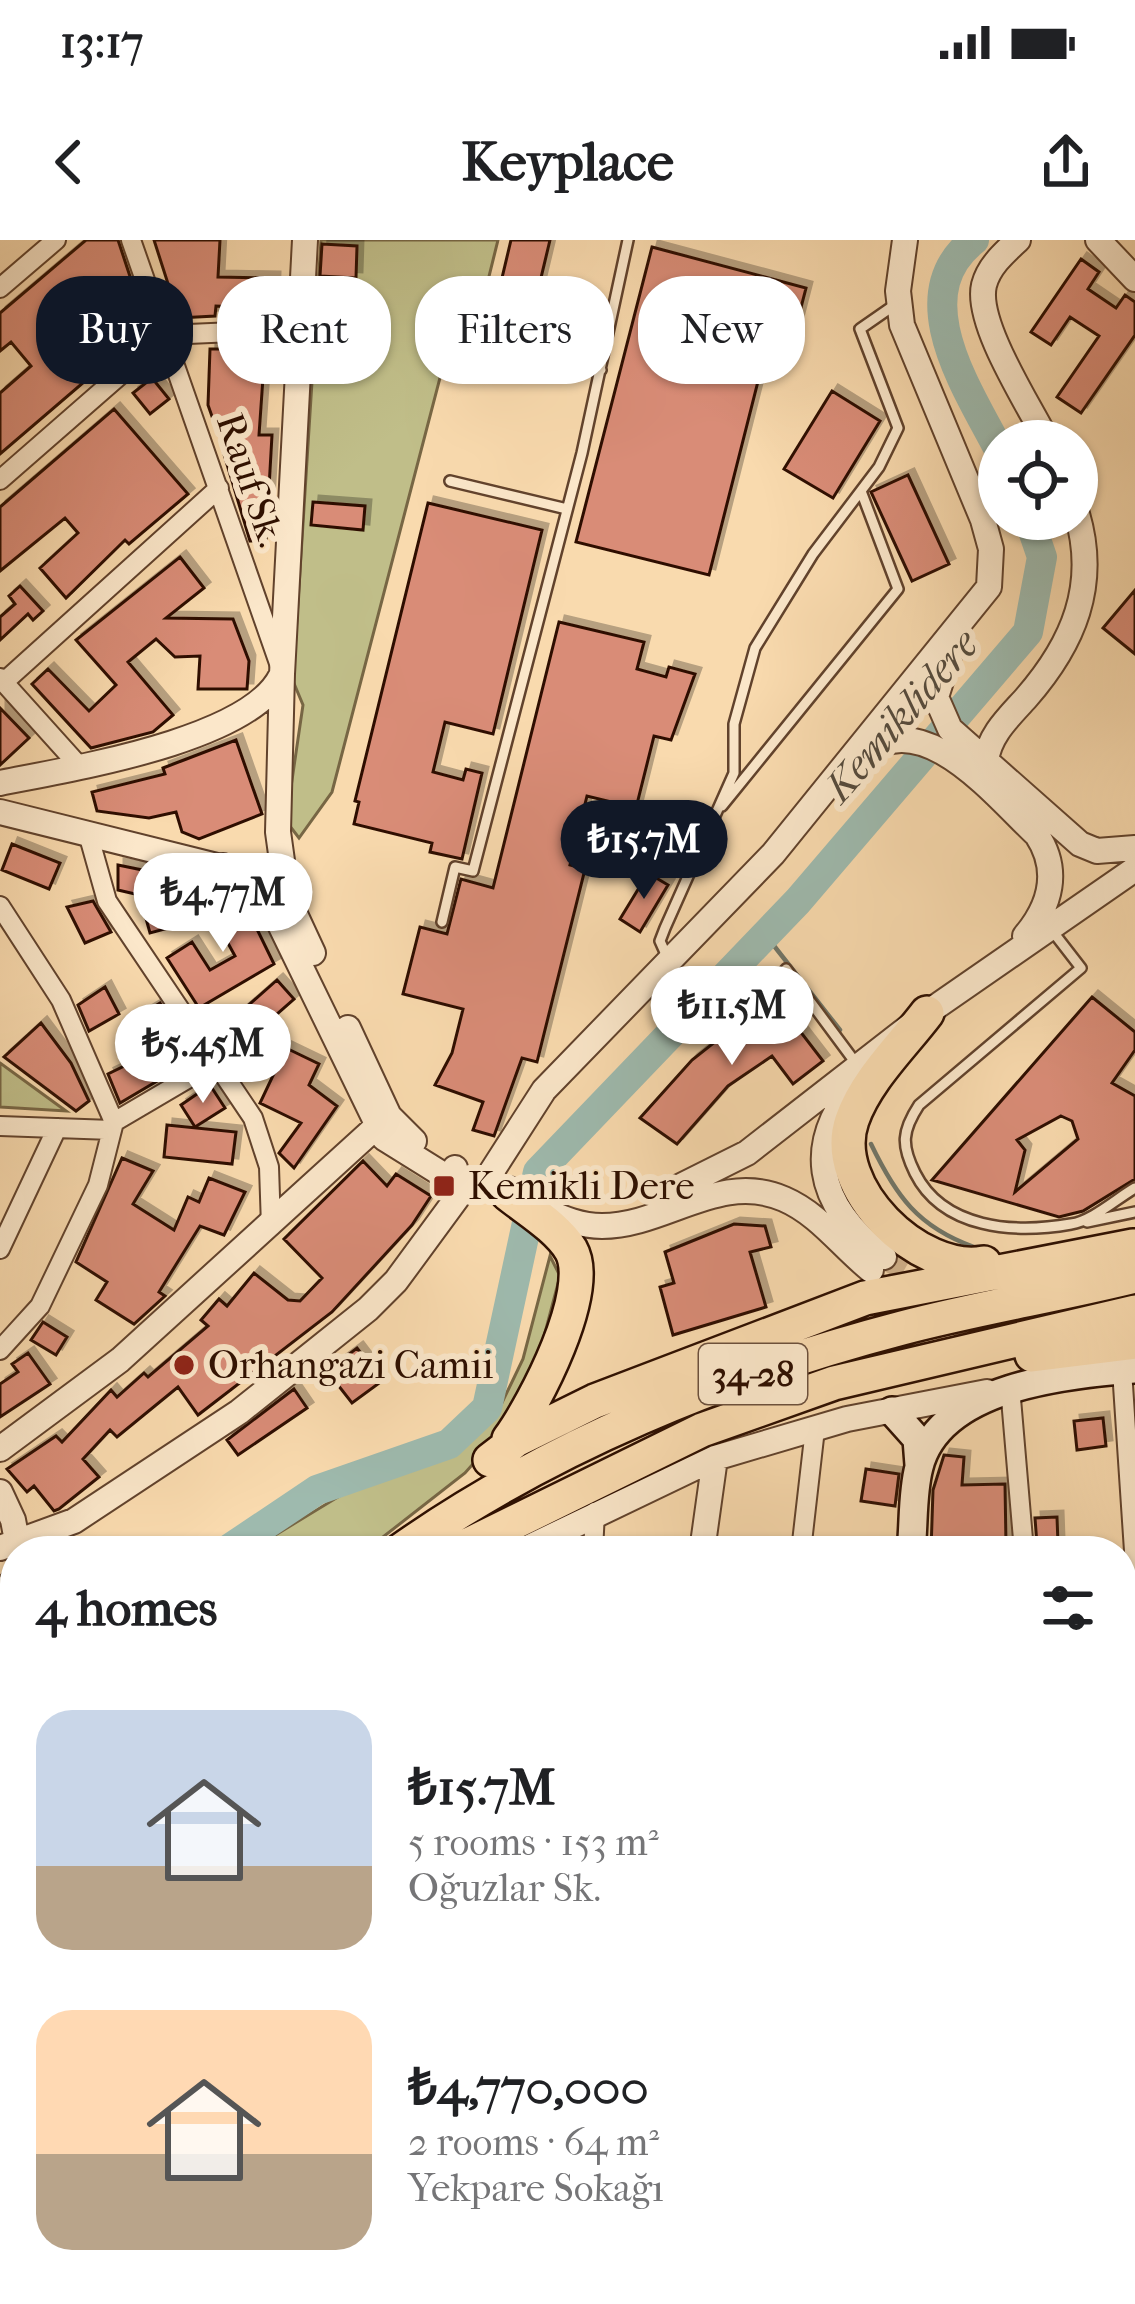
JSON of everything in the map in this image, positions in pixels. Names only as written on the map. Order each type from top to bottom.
[{"type":"highway","points":[[927,1013],[874,1080],[849,1133],[852,1166],[883,1220],[938,1257],[966,1266],[1135,1245]]},
{"type":"highway","points":[[490,1460],[526,1415],[555,1355],[576,1274],[563,1229],[502,1191]]},
{"type":"highway","points":[[395,1536],[531,1431],[595,1401],[865,1298],[1135,1245]]},
{"type":"highway","name":"34-28","points":[[424,1536],[522,1474],[658,1410],[1135,1245]]},
{"type":"highway","name":"34-28","points":[[486,1536],[702,1430],[834,1383],[1135,1312]]},
{"type":"highway","points":[[834,1383],[1131,1360]]},
{"type":"main road","points":[[919,1465],[951,1422],[1010,1387],[1131,1360]]},
{"type":"main road","points":[[892,1411],[917,1439],[912,1536]]},
{"type":"street","points":[[0,288],[56,240]]},
{"type":"street","name":"Rauf Sk.","points":[[131,240],[144,276]]},
{"type":"street","points":[[304,276],[305,240]]},
{"type":"street","points":[[905,240],[898,303],[907,340],[988,536],[992,578],[937,680],[943,721],[1037,835],[1052,866],[1044,906],[1008,956]]},
{"type":"street","points":[[1018,240],[986,279],[984,310],[1037,420]]},
{"type":"street","points":[[1098,240],[1135,279]]},
{"type":"street","points":[[0,480],[110,384]]},
{"type":"street","name":"Rauf Sk.","points":[[183,384],[282,674]]},
{"type":"street","points":[[300,384],[282,674],[278,832],[286,897],[394,1147],[458,1190],[502,1191]]},
{"type":"street","points":[[81,768],[2,680],[219,488]]},
{"type":"street","points":[[975,760],[1052,661],[1083,600],[1088,569],[1082,540]]},
{"type":"street","points":[[800,822],[978,608]]},
{"type":"street","points":[[224,722],[265,702],[282,674]]},
{"type":"street","points":[[0,783],[81,768],[250,716],[266,719],[281,746]]},
{"type":"street","points":[[502,1191],[490,1175],[544,1090],[671,964],[868,751],[887,743],[920,741],[975,760],[1080,844],[1096,850],[1135,848]]},
{"type":"street","points":[[28,820],[12,811],[8,797],[12,785],[33,776]]},
{"type":"street","points":[[0,812],[223,866],[261,878],[286,897]]},
{"type":"street","points":[[223,866],[263,857],[278,832]]},
{"type":"street","points":[[89,837],[107,902],[253,1118],[269,1167],[272,1226]]},
{"type":"street","points":[[223,866],[251,884],[278,918],[382,1121],[446,1160],[479,1169],[499,1157]]},
{"type":"street","points":[[563,1229],[710,1175],[927,1013],[1135,869]]},
{"type":"street","points":[[0,905],[61,1000],[113,1126],[98,1185],[40,1306],[0,1350]]},
{"type":"street","points":[[563,1229],[606,1226],[723,1192],[766,1192],[817,1219],[878,1263],[833,1203],[823,1159],[836,1110],[900,1034]]},
{"type":"street","points":[[0,1126],[113,1126],[216,1062]]},
{"type":"street","points":[[0,1449],[120,1360],[382,1121]]},
{"type":"street","points":[[0,1249],[57,1128]]},
{"type":"street","points":[[446,1160],[458,1190]]},
{"type":"street","points":[[38,1536],[74,1521],[238,1412],[368,1309],[396,1282],[458,1190]]},
{"type":"street","points":[[1131,1360],[1134,1536]]},
{"type":"street","points":[[549,1536],[715,1458],[814,1429],[1010,1387],[1023,1536]]},
{"type":"street","points":[[803,1536],[814,1429]]},
{"type":"street","points":[[703,1536],[715,1458]]},
{"type":"street","points":[[0,1492],[10,1536]]},
{"type":"street","points":[[594,1536],[595,1512]]},
{"type":"street","points":[[59,1536],[74,1521]]},
{"type":"lane","points":[[614,307],[628,240]]},
{"type":"lane","points":[[671,964],[660,941],[734,773],[734,724],[755,647],[898,428],[860,328],[898,303]]},
{"type":"lane","points":[[442,922],[455,867],[473,871],[598,384]]},
{"type":"lane","points":[[451,482],[567,509]]},
{"type":"lane","points":[[717,811],[752,776],[898,589],[861,491]]},
{"type":"lane","points":[[1049,927],[1081,968],[919,1106],[905,1126],[904,1146],[933,1202],[954,1216],[1015,1226],[1076,1224],[1135,1245]]},
{"type":"lane","points":[[786,969],[859,1067]]},
{"type":"lane","points":[[1076,1224],[1135,1188]]},
{"type":"shaded area","points":[[321,240],[498,240],[489,276],[415,276],[415,384],[438,384],[332,792],[299,838],[286,821],[303,705],[293,681],[312,384],[391,384],[391,276],[319,276]]},
{"type":"shaded area","points":[[0,1063],[66,1111],[0,1107]]},
{"type":"shaded area","points":[[550,1256],[560,1276],[537,1363],[503,1430],[465,1473],[384,1536],[274,1536],[356,1486],[451,1455],[498,1411],[523,1359]]},
{"type":"building","points":[[86,240],[118,240],[130,276],[44,276]]},
{"type":"building","points":[[154,240],[220,240],[215,316],[193,317],[193,276],[166,276]]},
{"type":"building","points":[[511,240],[550,240],[541,276],[502,276]]},
{"type":"building","points":[[322,244],[357,246],[356,276],[320,276]]},
{"type":"building","points":[[652,247],[761,276],[645,276]]},
{"type":"building","points":[[1081,259],[1099,272],[1088,289],[1116,308],[1125,295],[1135,302],[1135,335],[1081,413],[1057,397],[1099,336],[1070,317],[1051,345],[1031,332]]},
{"type":"building","points":[[36,282],[36,384],[82,384],[0,454],[0,393],[31,366],[11,342],[0,351],[0,313]]},
{"type":"building","points":[[638,301],[638,384],[757,384],[709,575],[576,542]]},
{"type":"building","points":[[210,349],[217,349],[217,384],[263,384],[259,435],[272,435],[266,541],[250,541],[223,451],[223,426],[215,425],[208,405]]},
{"type":"building","points":[[144,384],[157,384],[169,399],[150,414],[133,393]]},
{"type":"building","points":[[832,391],[880,421],[833,498],[784,469]]},
{"type":"building","points":[[114,409],[188,494],[129,544],[125,540],[66,598],[40,568],[78,533],[65,518],[0,571],[0,507]]},
{"type":"building","points":[[908,475],[949,564],[912,581],[871,492]]},
{"type":"building","points":[[313,502],[365,506],[363,530],[311,525]]},
{"type":"building","points":[[428,503],[542,530],[493,734],[445,722],[433,772],[463,780],[466,769],[482,773],[462,859],[430,852],[432,843],[354,824],[359,802],[355,801]]},
{"type":"building","points":[[180,557],[204,588],[166,618],[233,619],[249,661],[247,689],[198,689],[200,656],[175,657],[156,639],[128,662],[173,715],[153,732],[91,748],[32,684],[48,669],[89,711],[116,685],[76,640]]},
{"type":"building","points":[[20,586],[43,611],[33,620],[28,614],[0,640],[0,617],[15,604],[9,596]]},
{"type":"building","points":[[1135,590],[1135,654],[1103,628]]},
{"type":"building","points":[[559,622],[644,642],[637,669],[666,677],[669,667],[695,674],[671,740],[654,736],[636,808],[587,796],[570,865],[585,869],[537,1062],[522,1058],[494,1136],[473,1130],[483,1102],[435,1085],[452,1053],[463,1009],[403,994],[420,927],[447,934],[461,879],[493,888]]},
{"type":"building","points":[[0,708],[29,738],[0,765]]},
{"type":"building","points":[[236,740],[262,814],[199,839],[182,832],[176,812],[149,818],[97,811],[92,792],[165,774],[163,768]]},
{"type":"building","points":[[12,844],[60,863],[49,889],[2,870]]},
{"type":"building","points":[[118,865],[157,873],[152,898],[118,890]]},
{"type":"building","points":[[648,873],[668,885],[640,932],[620,919]]},
{"type":"building","points":[[235,893],[239,896],[254,923],[274,964],[199,1008],[167,958],[192,942],[210,970],[235,956],[218,925],[244,907],[197,920],[195,916]]},
{"type":"building","points":[[93,901],[111,932],[85,943],[67,907]]},
{"type":"building","points":[[186,904],[191,922],[150,933],[145,915]]},
{"type":"building","points":[[277,980],[294,999],[243,1044],[226,1025]]},
{"type":"building","points":[[105,987],[119,1014],[89,1031],[78,1005]]},
{"type":"building","points":[[773,996],[823,1061],[793,1084],[772,1056],[728,1086],[677,1144],[640,1118],[692,1060]]},
{"type":"building","points":[[1092,997],[1135,1032],[1135,1050],[1112,1083],[1135,1096],[1135,1179],[1083,1211],[1059,1217],[932,1180]],"holes":[[[1061,1116],[1072,1121],[1078,1139],[1015,1192],[1025,1150],[1017,1140]]]},
{"type":"building","points":[[160,1003],[196,1058],[120,1103],[108,1074],[153,1052],[129,1022]]},
{"type":"building","points":[[41,1023],[71,1063],[89,1101],[76,1111],[4,1057]]},
{"type":"building","points":[[286,1048],[319,1064],[309,1085],[337,1106],[294,1168],[279,1153],[301,1123],[260,1103]]},
{"type":"building","points":[[210,1085],[225,1108],[195,1127],[181,1105]]},
{"type":"building","points":[[167,1125],[236,1132],[232,1164],[164,1157]]},
{"type":"building","points":[[122,1158],[153,1171],[133,1204],[174,1230],[188,1197],[199,1202],[209,1178],[245,1192],[224,1235],[200,1226],[159,1292],[165,1296],[134,1324],[96,1300],[107,1282],[76,1262]]},
{"type":"building","points":[[363,1161],[387,1186],[396,1174],[431,1196],[412,1225],[332,1312],[198,1415],[178,1387],[117,1437],[110,1430],[83,1459],[99,1477],[59,1509],[54,1511],[34,1486],[27,1492],[7,1469],[56,1436],[62,1442],[111,1390],[117,1397],[144,1373],[148,1377],[208,1326],[201,1320],[219,1299],[227,1306],[254,1273],[288,1300],[300,1301],[322,1278],[284,1239]]},
{"type":"building","points":[[734,1224],[765,1226],[771,1247],[750,1252],[766,1307],[673,1335],[660,1287],[674,1283],[665,1252]]},
{"type":"building","points":[[43,1322],[67,1337],[56,1355],[31,1340]]},
{"type":"building","points":[[357,1348],[382,1381],[352,1403],[327,1371]]},
{"type":"building","points":[[28,1353],[50,1384],[0,1417],[0,1384],[18,1372],[12,1364]]},
{"type":"building","points":[[294,1389],[307,1408],[238,1455],[227,1440]]},
{"type":"building","points":[[1103,1418],[1106,1446],[1077,1450],[1074,1421]]},
{"type":"building","points":[[944,1455],[964,1457],[962,1485],[1005,1484],[1006,1536],[931,1536],[933,1490]]},
{"type":"building","points":[[866,1469],[899,1474],[895,1506],[861,1501]]},
{"type":"building","points":[[1057,1517],[1058,1536],[1036,1536],[1035,1518]]},
{"type":"waterway","points":[[974,240],[953,263],[944,288],[943,315],[959,372],[984,420]]},
{"type":"waterway","name":"Kemiklidere","points":[[248,1536],[317,1490],[449,1444],[487,1408],[538,1172],[798,901],[1028,632],[1042,557],[1036,540]]},
{"type":"waterway","points":[[764,933],[840,1030]]},
{"type":"waterway","points":[[871,1144],[911,1207],[938,1230],[974,1247]]},
{"type":"tunnel","points":[[884,1257],[936,1287]]},
{"type":"place","name":"Kemikli Dere","points":[[444,1186]]},
{"type":"place","name":"Orhangazi Camii","points":[[184,1365]]}]
